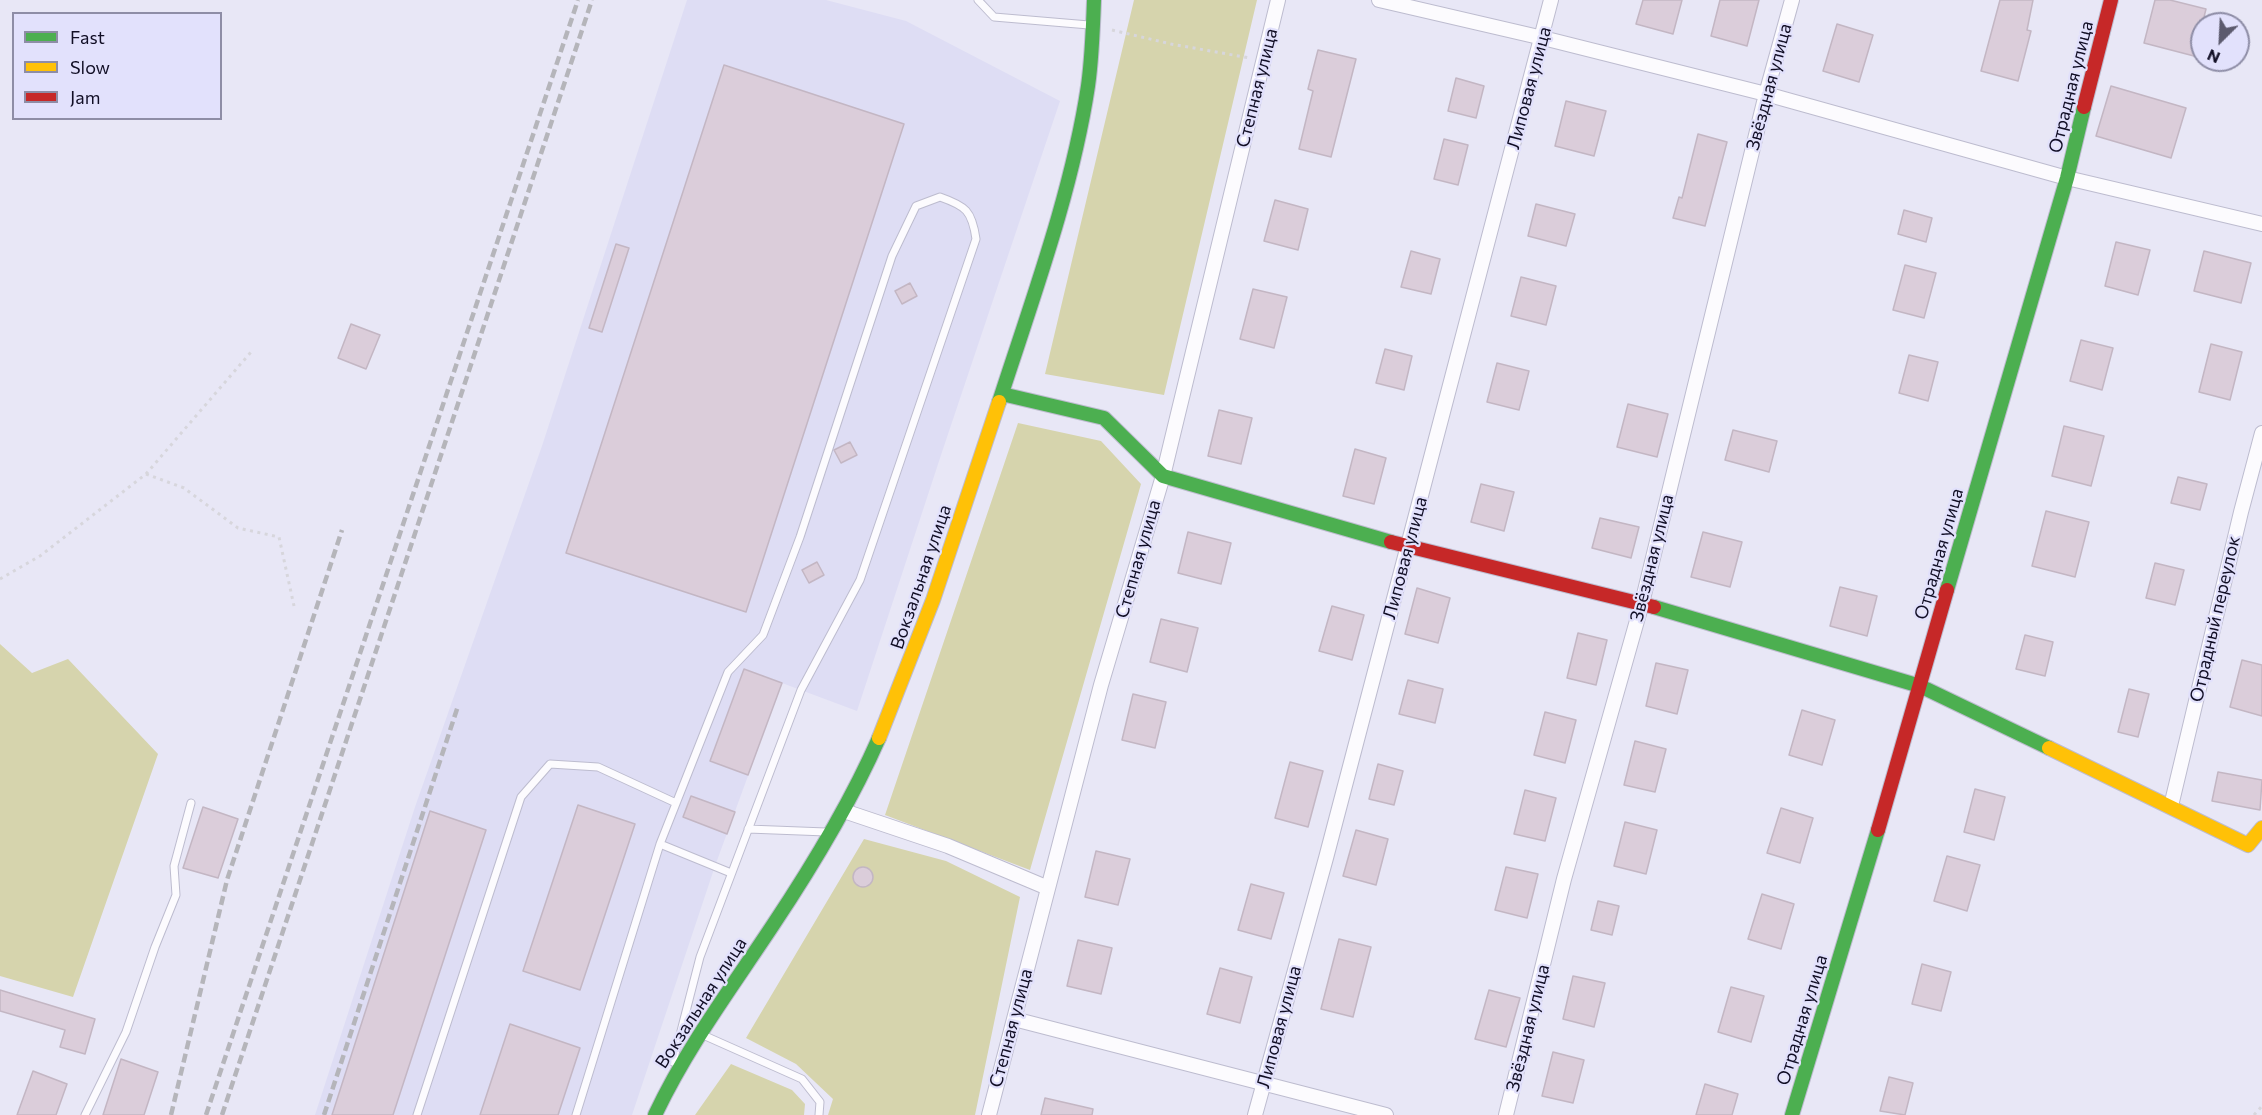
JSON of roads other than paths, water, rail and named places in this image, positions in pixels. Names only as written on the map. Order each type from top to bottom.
[{"type":"street","name":"Вокзальная улица","points":[[655,1115],[700,1033],[780,915],[844,811],[898,695],[937,591],[1002,394],[1079,138],[1090,76],[1094,0]]},
{"type":"street","name":"Степная улица","points":[[988,1115],[1101,685],[1163,476],[1278,0]]},
{"type":"street","points":[[1379,0],[1766,94],[2067,178],[2262,224]]},
{"type":"street","name":"Липовая улица","points":[[1255,1115],[1326,858],[1543,38],[1551,0]]},
{"type":"street","name":"Звёздная улица","points":[[1506,1115],[1564,879],[1642,603],[1766,94],[1792,0]]},
{"type":"street","name":"Отрадная улица","points":[[1792,1115],[1842,952],[2067,178],[2111,0]]},
{"type":"street","points":[[1002,394],[1104,418],[1163,476],[1407,547],[1642,603],[1920,686],[2248,845],[2262,828]]},
{"type":"street","name":"Отрадный переулок","points":[[2171,806],[2262,433]]},
{"type":"street","points":[[844,811],[948,846],[1048,888]]},
{"type":"street","points":[[1014,1019],[1386,1115]]},
{"type":"lane","points":[[978,0],[994,17],[1094,26]]},
{"type":"lane","points":[[576,1115],[660,844],[728,672],[763,635],[800,537],[892,256],[916,206],[940,197],[961,204],[973,222],[976,239],[860,580],[801,690],[700,957],[664,1096]]},
{"type":"lane","points":[[417,1115],[521,797],[550,764],[598,767],[676,803]]},
{"type":"lane","points":[[84,1115],[126,1032],[155,947],[176,895],[174,866],[191,803]]},
{"type":"lane","points":[[748,829],[831,832]]},
{"type":"lane","points":[[660,844],[731,873]]},
{"type":"lane","points":[[700,1033],[802,1079],[820,1102],[819,1115]]},
{"type":"railway","points":[[206,1115],[578,0]]},
{"type":"railway","points":[[222,1115],[592,0]]},
{"type":"railway","points":[[171,1115],[227,880],[342,530]]},
{"type":"railway","points":[[324,1115],[458,706]]}]
